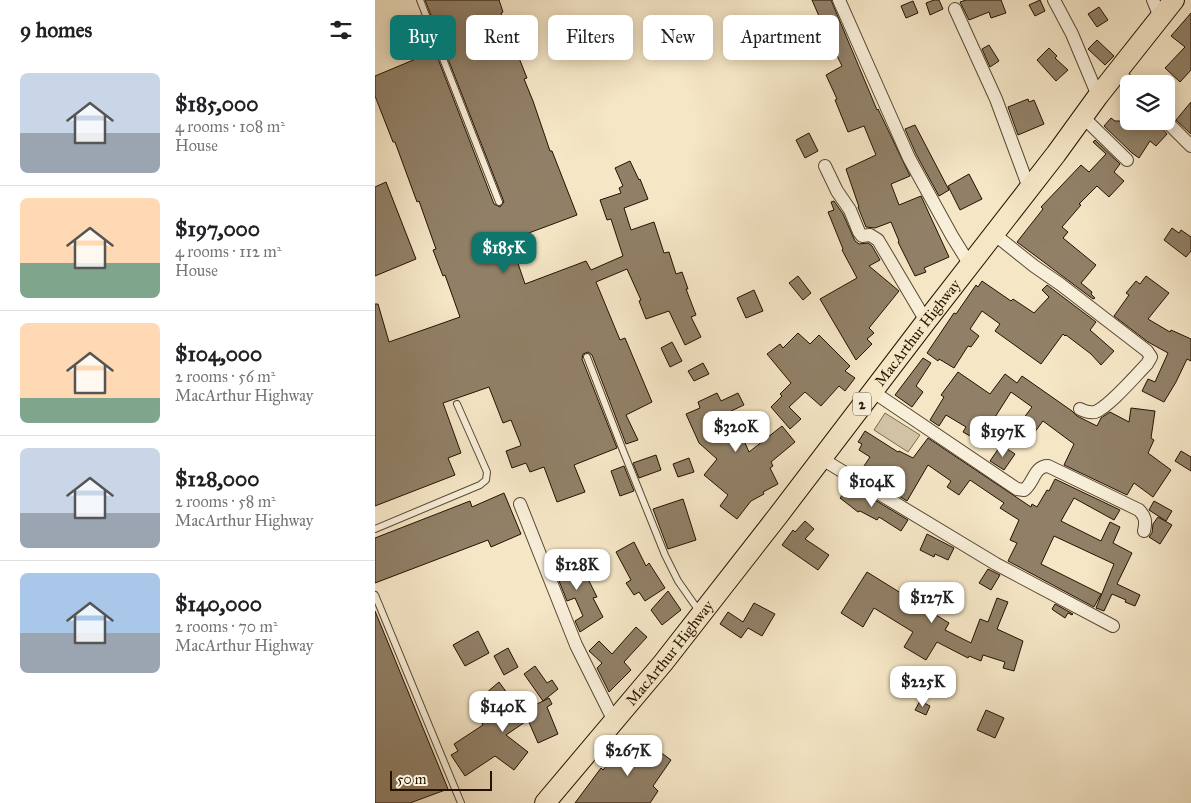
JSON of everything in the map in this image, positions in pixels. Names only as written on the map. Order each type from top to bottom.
[{"type":"highway","name":"MacArthur Highway","points":[[1125,75],[1156,8],[1174,0]]},
{"type":"highway","name":"MacArthur Highway","points":[[545,803],[663,663],[1098,96],[1120,81]]},
{"type":"street","points":[[839,0],[909,158],[970,265]]},
{"type":"street","points":[[1055,0],[1072,34],[1098,96]]},
{"type":"street","points":[[955,9],[996,99],[1029,188]]},
{"type":"street","points":[[1083,117],[1127,160]]},
{"type":"street","points":[[1175,130],[1191,146]]},
{"type":"street","points":[[825,166],[837,192],[850,210],[859,232],[862,236],[870,235],[878,240],[926,321]]},
{"type":"street","points":[[994,234],[1147,351],[1151,357],[1147,364],[1106,404],[1095,412],[1080,409]]},
{"type":"street","points":[[872,391],[1017,489],[1024,490],[1029,486],[1038,470],[1042,466],[1048,466],[1139,510],[1145,518],[1144,531]]},
{"type":"street","points":[[822,458],[996,564],[1113,626]]},
{"type":"street","points":[[520,504],[576,645],[614,721]]},
{"type":"lane","points":[[420,0],[499,202]]},
{"type":"lane","points":[[587,357],[665,555],[678,581],[701,614]]},
{"type":"lane","points":[[375,529],[480,485],[486,480],[487,472],[457,404]]},
{"type":"lane","points":[[375,595],[461,803]]},
{"type":"shaded area","points":[[885,413],[920,435],[908,452],[874,430]]},
{"type":"building","points":[[425,0],[499,0],[503,12],[502,15],[466,15],[466,60],[520,60],[527,78],[524,79],[550,151],[552,151],[577,215],[510,240],[525,284],[586,261],[591,270],[623,256],[611,219],[607,220],[600,200],[621,193],[619,188],[623,186],[615,168],[630,161],[648,199],[624,208],[631,230],[654,222],[664,253],[669,252],[676,274],[682,272],[696,315],[691,317],[701,337],[685,345],[669,311],[646,319],[639,301],[641,300],[627,269],[596,282],[620,340],[625,338],[652,402],[626,415],[638,440],[626,444],[592,355],[588,352],[583,354],[582,359],[617,448],[574,465],[585,492],[557,502],[544,467],[530,472],[526,463],[512,468],[506,451],[521,445],[511,420],[503,423],[489,387],[443,403],[461,453],[448,458],[455,475],[375,506],[375,304],[378,304],[389,342],[460,317],[445,275],[443,276],[433,250],[436,249],[419,201],[417,202],[395,142],[393,142],[375,96],[375,76],[413,60],[438,60],[494,204],[500,207],[504,202],[448,60],[456,60],[456,15],[431,15]]},
{"type":"building","points":[[812,0],[831,0],[837,15],[819,15]]},
{"type":"building","points":[[939,0],[943,9],[930,15],[926,3]]},
{"type":"building","points":[[966,0],[1001,0],[1006,13],[991,18],[989,12],[969,20],[960,2]]},
{"type":"building","points":[[1040,0],[1045,11],[1035,16],[1029,5]]},
{"type":"building","points":[[913,1],[918,13],[906,18],[901,6]]},
{"type":"building","points":[[1099,7],[1108,20],[1097,27],[1088,14]]},
{"type":"building","points":[[1191,13],[1191,70],[1180,82],[1175,75],[1165,68],[1185,47],[1171,36]]},
{"type":"building","points":[[839,19],[877,110],[910,176],[891,184],[899,205],[921,196],[949,257],[924,268],[926,272],[915,276],[898,242],[891,222],[875,228],[866,227],[846,169],[876,155],[864,126],[848,132],[835,100],[837,99],[826,75],[842,66],[839,60]]},
{"type":"building","points":[[1097,40],[1114,56],[1105,65],[1088,49]]},
{"type":"building","points":[[989,45],[999,61],[990,67],[982,49]]},
{"type":"building","points":[[1049,48],[1057,56],[1055,58],[1068,70],[1056,81],[1037,60]]},
{"type":"building","points":[[1028,99],[1029,102],[1034,100],[1044,124],[1018,135],[1008,107]]},
{"type":"building","points":[[1191,102],[1191,134],[1176,120]]},
{"type":"building","points":[[1111,118],[1115,121],[1120,121],[1120,130],[1164,130],[1167,134],[1156,146],[1150,141],[1139,158],[1104,126]]},
{"type":"building","points":[[915,125],[949,190],[939,196],[916,154],[905,129]]},
{"type":"building","points":[[809,133],[818,151],[805,158],[796,140]]},
{"type":"building","points":[[1095,140],[1120,164],[1114,172],[1124,181],[1109,197],[1097,186],[1079,204],[1081,205],[1062,227],[1068,232],[1063,238],[1096,265],[1081,283],[1092,292],[1091,294],[1095,298],[1093,299],[1017,242],[1043,209],[1041,207],[1081,165],[1089,172],[1106,154],[1093,142]]},
{"type":"building","points":[[969,174],[982,199],[960,210],[948,186]]},
{"type":"building","points":[[386,182],[416,259],[375,276],[375,187]]},
{"type":"building","points":[[834,201],[843,214],[855,241],[859,244],[868,243],[872,246],[880,260],[869,266],[899,291],[869,328],[874,333],[867,339],[872,344],[856,360],[820,299],[857,278],[842,250],[828,212],[834,210],[831,202]]},
{"type":"building","points":[[1172,228],[1179,233],[1181,230],[1191,237],[1191,251],[1186,257],[1164,240]]},
{"type":"building","points":[[798,276],[811,293],[803,300],[789,283]]},
{"type":"building","points":[[1146,276],[1169,293],[1148,319],[1170,332],[1171,330],[1191,339],[1191,361],[1187,359],[1164,402],[1142,391],[1148,379],[1155,382],[1168,353],[1148,342],[1114,316],[1129,295],[1126,293],[1136,281],[1140,284]]},
{"type":"building","points":[[982,281],[1011,301],[1013,299],[1034,313],[1049,297],[1042,290],[1047,285],[1096,322],[1090,330],[1114,351],[1101,365],[1091,354],[1063,334],[1041,364],[995,331],[1000,324],[982,311],[970,329],[979,336],[971,347],[968,346],[954,368],[939,359],[938,361],[927,353],[954,313],[956,314],[976,285],[978,287]]},
{"type":"building","points":[[754,290],[763,311],[746,318],[737,298]]},
{"type":"building","points":[[798,333],[810,344],[819,335],[850,366],[845,371],[855,378],[845,391],[839,386],[821,406],[805,392],[789,407],[801,419],[790,429],[771,407],[791,383],[767,354],[780,344],[783,348]]},
{"type":"building","points":[[672,342],[682,361],[670,367],[661,348]]},
{"type":"building","points":[[923,358],[931,363],[916,386],[923,392],[912,407],[895,395]]},
{"type":"building","points":[[703,363],[709,374],[694,381],[688,371]]},
{"type":"building","points":[[958,372],[990,394],[1005,374],[1017,383],[1022,376],[1077,416],[1097,426],[1101,418],[1110,412],[1129,422],[1131,408],[1155,411],[1151,438],[1154,440],[1148,453],[1171,470],[1153,497],[1134,483],[1127,495],[1064,465],[1074,444],[1043,421],[1031,437],[1017,427],[1032,407],[1011,392],[990,425],[994,428],[984,444],[963,432],[966,427],[946,415],[939,426],[930,420],[944,397],[941,395]]},
{"type":"building","points":[[717,393],[721,401],[738,393],[744,405],[731,411],[749,452],[782,426],[795,442],[771,462],[773,466],[770,468],[778,484],[751,501],[737,519],[720,506],[728,495],[704,475],[717,459],[699,443],[686,414],[700,408],[698,402]]},
{"type":"building","points":[[865,431],[898,452],[913,458],[928,438],[1031,507],[1032,504],[1037,507],[1055,479],[1120,510],[1114,520],[1074,498],[1061,521],[1101,541],[1110,522],[1120,527],[1113,543],[1132,553],[1117,584],[1140,595],[1135,606],[1112,594],[1104,611],[1096,608],[1114,564],[1054,536],[1041,564],[1101,594],[1094,607],[1008,561],[1017,543],[1010,540],[1019,520],[1000,508],[1004,503],[970,480],[959,495],[947,487],[951,481],[928,465],[907,501],[860,472],[870,457],[859,450],[862,444],[858,442]]},
{"type":"building","points":[[1001,445],[1015,454],[1004,470],[990,461]]},
{"type":"building","points":[[1181,451],[1191,457],[1191,471],[1175,461]]},
{"type":"building","points":[[656,455],[661,470],[639,478],[633,463]]},
{"type":"building","points":[[689,458],[694,472],[678,477],[673,464]]},
{"type":"building","points":[[624,466],[634,491],[620,496],[611,471]]},
{"type":"building","points":[[850,485],[908,520],[901,531],[879,517],[877,520],[860,511],[858,512],[840,498]]},
{"type":"building","points":[[504,493],[521,534],[491,547],[488,540],[375,583],[375,538],[470,501],[472,507]]},
{"type":"building","points":[[683,499],[696,540],[668,549],[653,509]]},
{"type":"building","points":[[1154,501],[1172,511],[1166,521],[1149,510]]},
{"type":"building","points":[[1158,517],[1172,525],[1160,544],[1149,537],[1152,533],[1153,524]]},
{"type":"building","points":[[805,521],[814,529],[805,539],[829,555],[818,570],[782,545],[793,530],[795,532]]},
{"type":"building","points":[[927,534],[954,548],[948,560],[935,554],[934,557],[920,550]]},
{"type":"building","points":[[634,542],[646,566],[649,563],[665,588],[645,601],[639,592],[634,595],[626,583],[631,580],[616,552]]},
{"type":"building","points":[[568,553],[573,565],[575,564],[578,570],[580,569],[584,576],[586,575],[597,597],[593,598],[603,617],[580,632],[575,621],[583,616],[575,598],[567,601],[551,561]]},
{"type":"building","points":[[988,569],[1000,575],[991,590],[979,583]]},
{"type":"building","points":[[867,572],[949,623],[945,630],[971,643],[980,619],[988,622],[997,598],[1008,602],[997,629],[1023,641],[1014,671],[1003,668],[1005,662],[983,655],[981,661],[969,656],[968,658],[937,642],[926,660],[904,647],[913,632],[874,608],[863,627],[841,613]]},
{"type":"building","points":[[668,591],[681,610],[662,625],[651,610]]},
{"type":"building","points":[[754,603],[775,614],[762,636],[748,628],[741,638],[720,624],[728,612],[743,622]]},
{"type":"building","points":[[1055,604],[1073,614],[1068,613],[1065,618],[1052,609]]},
{"type":"building","points":[[375,611],[448,789],[410,803],[375,803]]},
{"type":"building","points":[[636,627],[647,637],[624,662],[631,670],[609,692],[597,668],[602,663],[589,651],[599,641],[612,654]]},
{"type":"building","points":[[478,631],[489,653],[465,666],[453,645]]},
{"type":"building","points":[[508,648],[518,667],[504,675],[494,656]]},
{"type":"building","points":[[535,666],[547,683],[552,680],[558,689],[543,701],[524,674]]},
{"type":"building","points":[[499,682],[521,712],[549,698],[552,704],[547,707],[558,734],[538,743],[528,720],[506,735],[528,752],[514,770],[495,756],[465,776],[451,755],[458,751],[454,744],[483,725],[482,723],[500,716],[485,694]]},
{"type":"building","points":[[920,701],[930,706],[926,715],[915,710]]},
{"type":"building","points":[[986,710],[1004,718],[995,738],[977,730]]},
{"type":"building","points":[[644,740],[671,760],[653,786],[658,791],[650,803],[575,803],[601,768],[603,770],[609,763],[611,766],[633,741],[640,746]]}]
